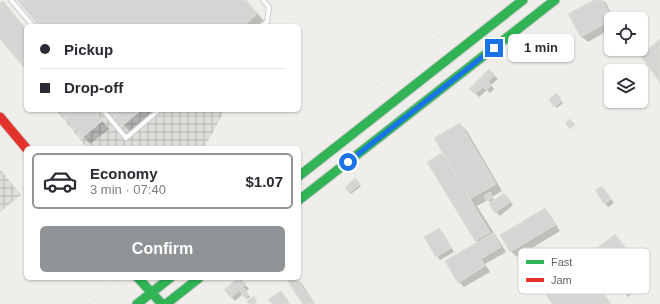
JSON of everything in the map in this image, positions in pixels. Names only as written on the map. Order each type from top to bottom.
[{"type":"main road","points":[[301,174],[524,0]]},
{"type":"main road","points":[[301,198],[555,0]]},
{"type":"main road","points":[[0,117],[25,146]]},
{"type":"main road","points":[[140,280],[162,304]]},
{"type":"main road","points":[[137,304],[167,280]]},
{"type":"main road","points":[[166,304],[196,280]]},
{"type":"lane","points":[[11,0],[31,24]]},
{"type":"lane","points":[[263,0],[269,7],[266,22],[264,24]]},
{"type":"lane","points":[[105,112],[126,138],[157,112]]},
{"type":"shaded area","points":[[58,112],[224,112],[205,146],[85,146]]},
{"type":"shaded area","points":[[0,169],[21,195],[0,212]]},
{"type":"building","points":[[17,0],[246,0],[257,14],[245,24],[37,24]]},
{"type":"building","points":[[594,0],[602,0],[609,12],[604,12],[604,24],[581,37],[568,14]]},
{"type":"building","points":[[3,1],[24,27],[24,68],[0,39],[0,3]]},
{"type":"building","points":[[660,39],[660,83],[641,56],[648,56],[648,50]]},
{"type":"building","points":[[489,69],[495,75],[488,81],[492,85],[486,90],[483,87],[475,94],[469,89]]},
{"type":"building","points":[[557,93],[562,101],[554,107],[549,99]]},
{"type":"building","points":[[61,112],[95,112],[102,121],[82,138]]},
{"type":"building","points":[[111,112],[139,112],[122,126]]},
{"type":"building","points":[[570,119],[575,125],[570,129],[565,123]]},
{"type":"building","points":[[460,123],[496,184],[470,199],[434,138]]},
{"type":"building","points":[[442,153],[490,232],[475,241],[427,162]]},
{"type":"building","points":[[355,178],[360,184],[349,193],[345,187]]},
{"type":"building","points":[[602,186],[611,199],[604,204],[595,190]]},
{"type":"building","points":[[490,192],[493,198],[487,201],[484,196]]},
{"type":"building","points":[[504,193],[511,201],[495,213],[489,204]]},
{"type":"building","points":[[545,208],[555,225],[510,252],[500,235]]},
{"type":"building","points":[[439,228],[451,248],[436,257],[424,237]]},
{"type":"building","points":[[493,233],[501,247],[481,259],[485,266],[458,283],[445,261]]},
{"type":"building","points":[[615,234],[626,248],[597,248]]},
{"type":"building","points":[[236,280],[242,280],[246,284],[231,298],[224,290]]},
{"type":"building","points":[[287,280],[297,280],[314,304],[302,303]]},
{"type":"building","points":[[244,288],[249,295],[245,298],[240,291]]},
{"type":"building","points":[[281,291],[290,304],[272,304],[268,299]]},
{"type":"building","points":[[546,294],[604,294],[611,304],[552,304]]},
{"type":"building","points":[[254,296],[257,302],[254,304],[249,304],[247,301]]},
{"type":"railway","points":[[293,24],[299,0]]},
{"type":"railway","points":[[300,146],[483,0]]},
{"type":"railway","points":[[238,146],[259,112]]},
{"type":"railway","points":[[89,304],[119,280]]},
{"type":"railway","points":[[103,304],[132,280]]},
{"type":"traffic: fast","points":[[301,174],[523,0]]},
{"type":"traffic: fast","points":[[301,198],[555,0]]},
{"type":"traffic: fast","points":[[140,280],[162,304]]},
{"type":"traffic: fast","points":[[137,304],[167,280]]},
{"type":"traffic: fast","points":[[166,304],[196,280]]},
{"type":"traffic: jam","points":[[0,117],[24,146]]},
{"type":"route","points":[[348,162],[494,48]]}]
